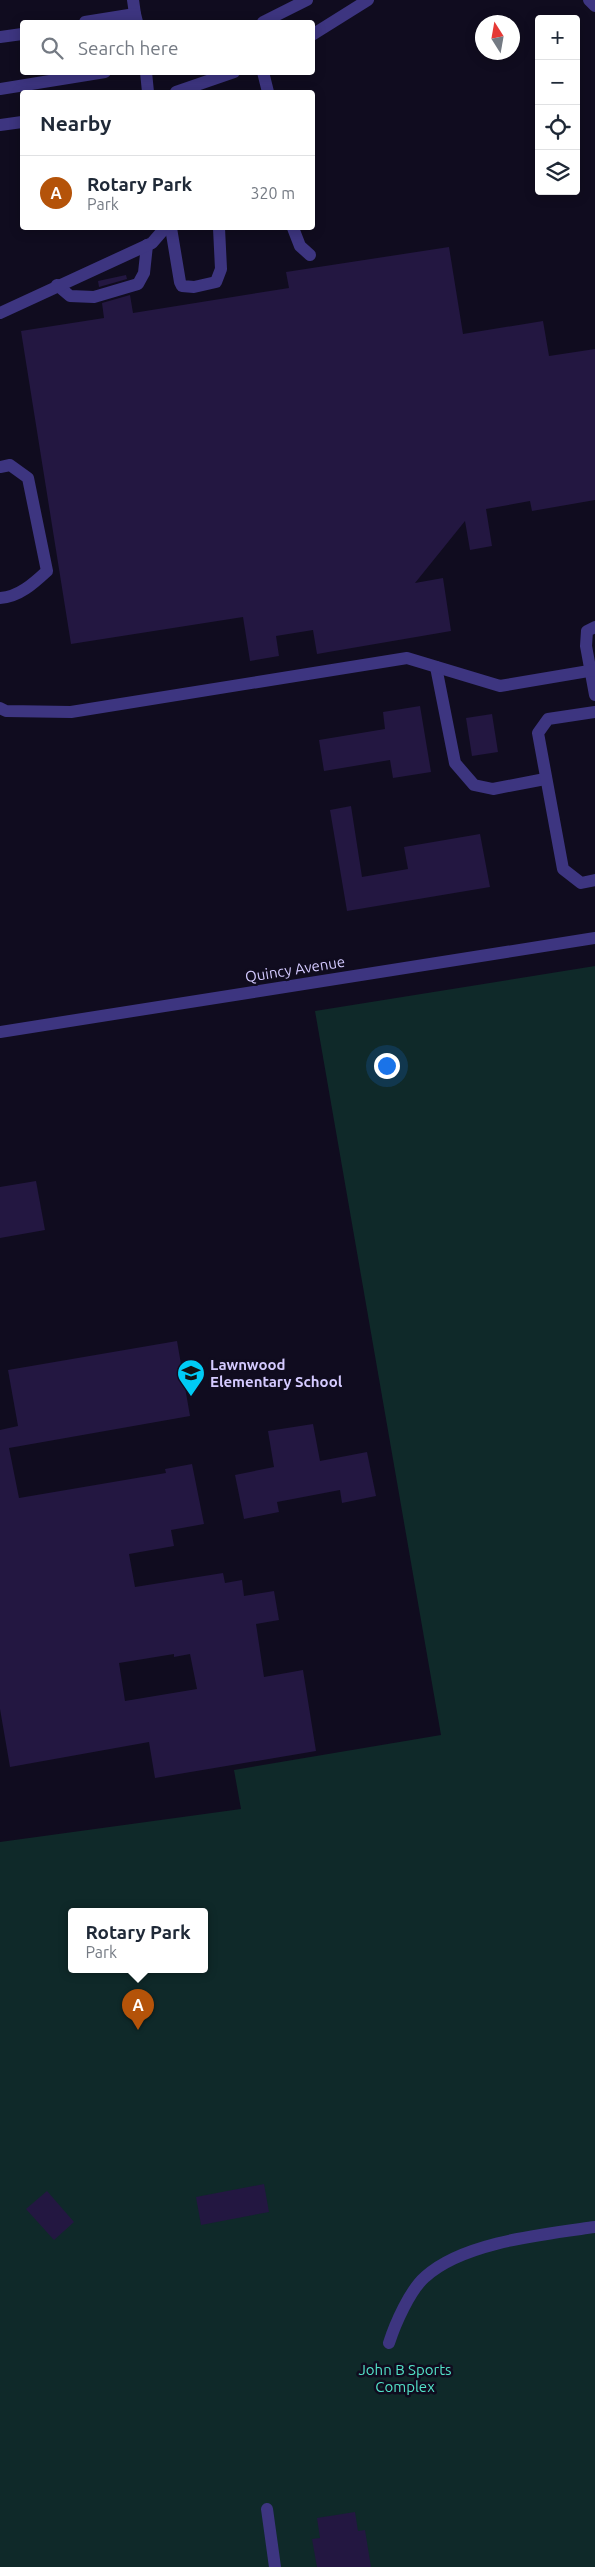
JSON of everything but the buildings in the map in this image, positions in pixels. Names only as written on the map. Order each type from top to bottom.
[{"type":"street","points":[[110,20],[136,18],[133,0]]},
{"type":"street","points":[[267,20],[307,0]]},
{"type":"street","points":[[315,33],[368,0]]},
{"type":"street","points":[[589,0],[595,6]]},
{"type":"street","points":[[0,38],[20,34]]},
{"type":"street","points":[[0,90],[88,75]]},
{"type":"street","points":[[146,75],[148,90]]},
{"type":"street","points":[[182,90],[225,75]]},
{"type":"street","points":[[264,75],[268,90]]},
{"type":"street","points":[[0,125],[20,122]]},
{"type":"street","points":[[0,313],[147,245],[164,230]]},
{"type":"street","points":[[171,230],[180,282],[182,286],[194,287],[216,282],[221,269],[219,230]]},
{"type":"street","points":[[294,230],[300,246],[310,255]]},
{"type":"street","points":[[57,285],[70,296],[94,297],[138,284],[144,273],[147,245]]},
{"type":"street","points":[[0,467],[10,465],[28,478],[47,571],[31,586],[9,598],[0,598]]},
{"type":"street","points":[[595,627],[587,631],[595,695]]},
{"type":"street","points":[[0,708],[6,711],[71,712],[407,658],[500,686],[592,671]]},
{"type":"street","points":[[436,667],[455,763],[474,785],[493,790],[545,779]]},
{"type":"street","points":[[595,712],[548,719],[538,733],[563,868],[581,883],[595,880]]},
{"type":"street","name":"Quincy Avenue","points":[[0,1032],[595,938]]},
{"type":"street","points":[[389,2343],[396,2320],[425,2277],[457,2257],[489,2246],[595,2227]]},
{"type":"street","points":[[267,2509],[274,2567]]},
{"type":"green space","name":"John B Sports Complex","points":[[595,966],[595,2567],[0,2567],[0,1842],[241,1809],[234,1770],[441,1735],[315,1011]]},
{"type":"place","name":"Lawnwood Elementary School","points":[[191,1397]]},
{"type":"place","name":"Rotary Park","points":[[138,2030]]}]
